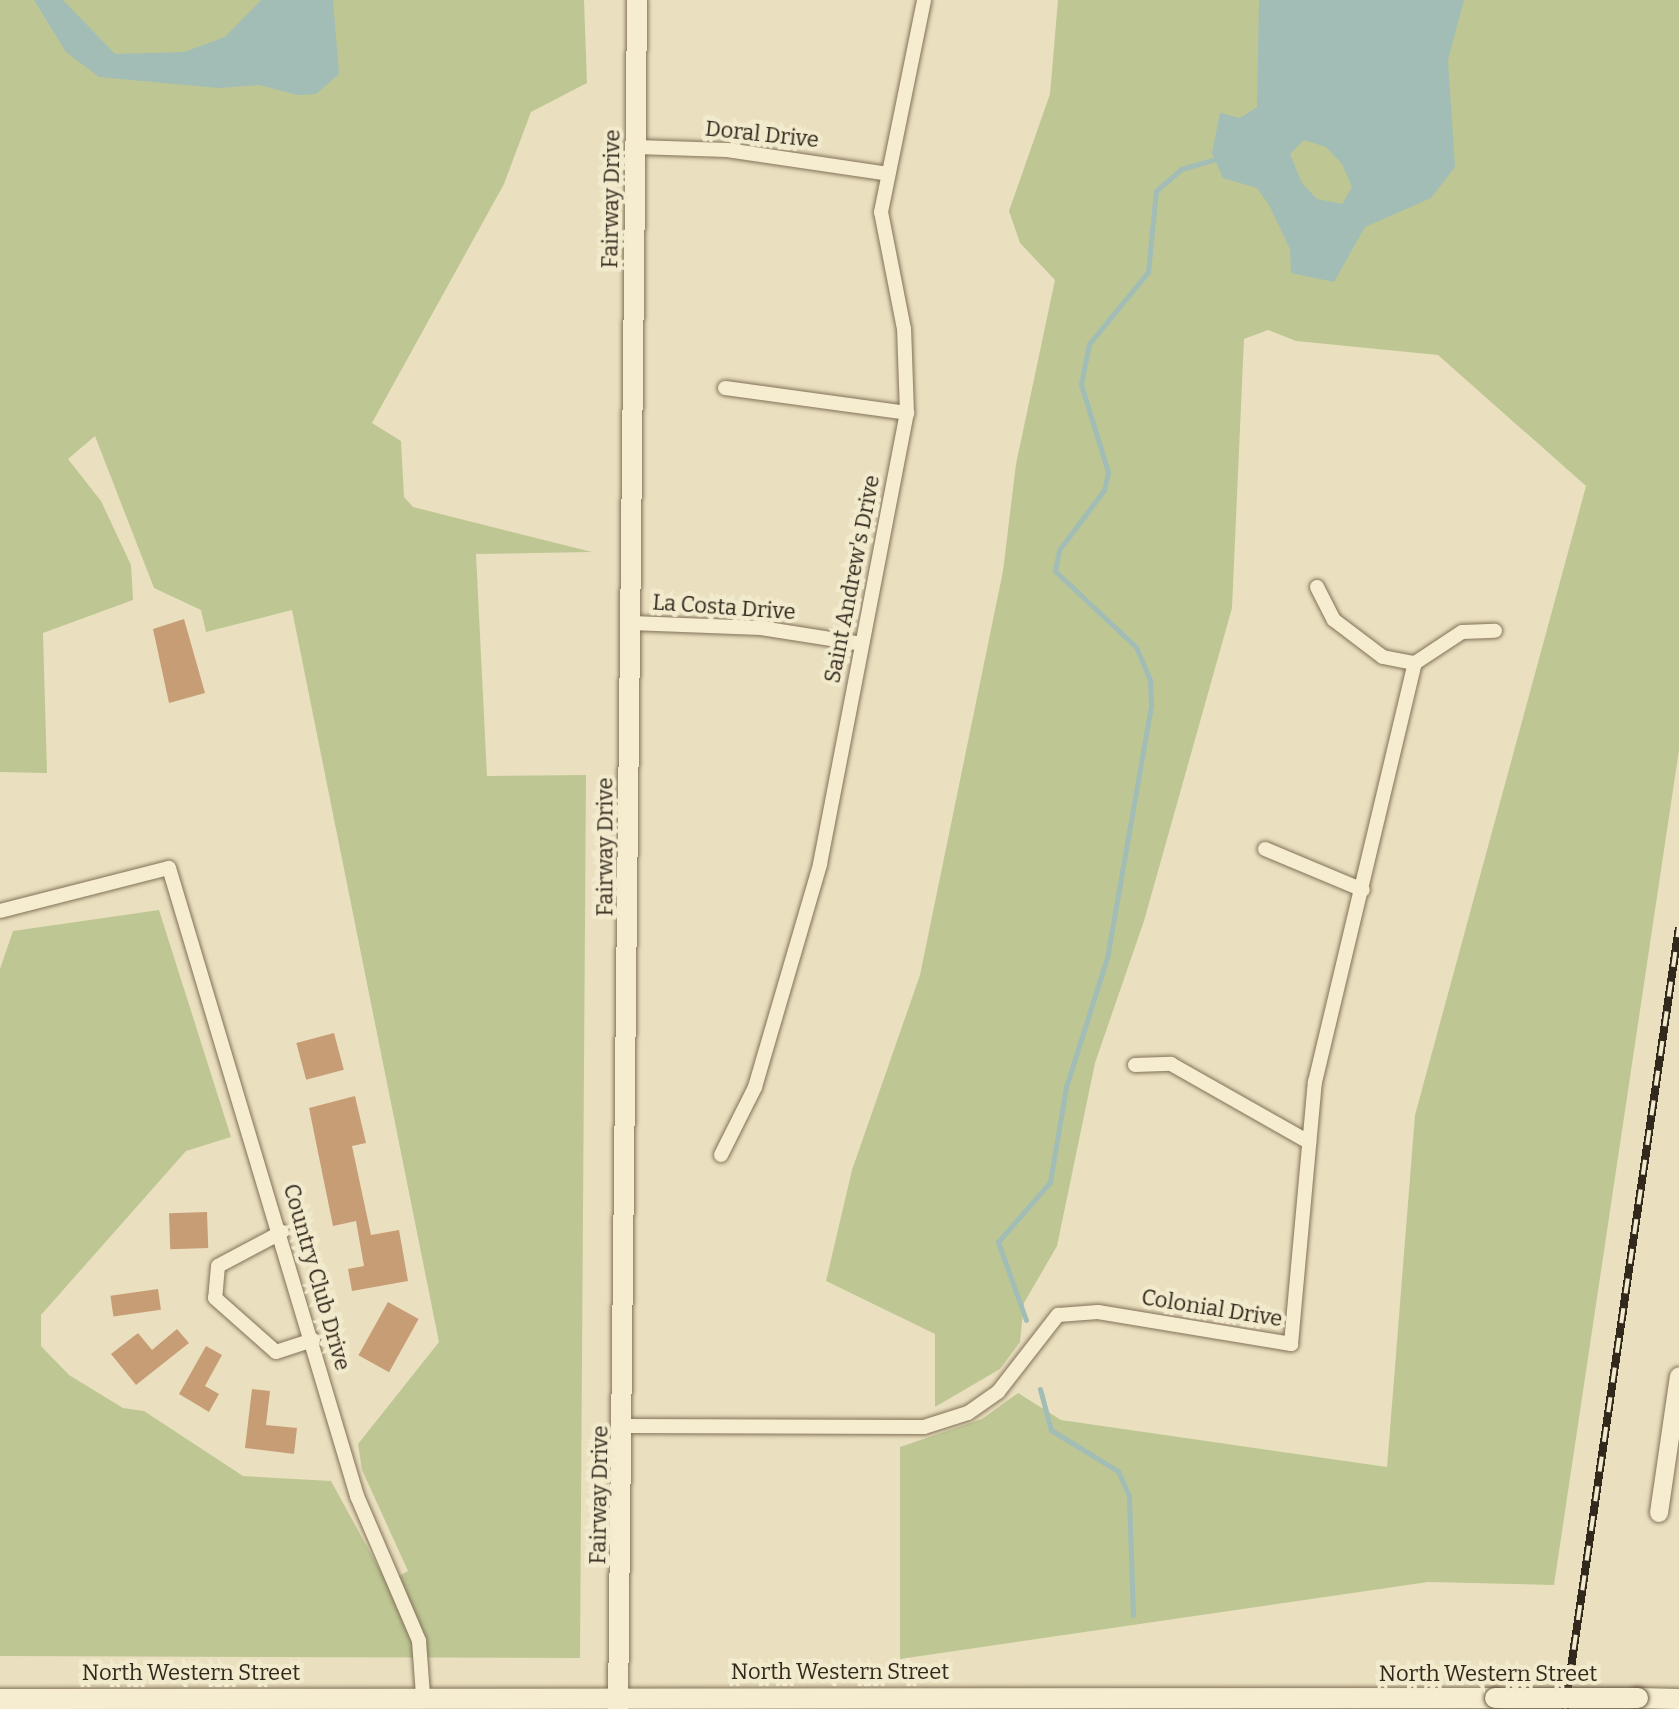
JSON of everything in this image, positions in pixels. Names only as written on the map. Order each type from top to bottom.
[{"type":"main road","name":"Fairway Drive","points":[[618,1702],[624,1426],[637,0]]},
{"type":"main road","name":"North Western Street","points":[[0,1699],[423,1695],[618,1702],[1679,1699]]},
{"type":"street","name":"Saint Andrew's Drive","points":[[721,1155],[755,1087],[785,996],[820,864],[907,413],[904,329],[884,249],[883,173],[924,0]]},
{"type":"street","name":"Doral Drive","points":[[636,147],[727,150],[883,173]]},
{"type":"street","points":[[725,388],[907,413]]},
{"type":"street","points":[[1317,587],[1346,629],[1383,657],[1415,663],[1462,632],[1495,631]]},
{"type":"street","name":"La Costa Drive","points":[[631,623],[761,628],[862,644]]},
{"type":"street","name":"Colonial Drive","points":[[624,1426],[924,1427],[968,1413],[998,1392],[1058,1315],[1098,1312],[1291,1344],[1315,1082],[1415,663]]},
{"type":"street","points":[[1265,849],[1363,890]]},
{"type":"street","name":"Country Club Drive","points":[[0,911],[169,868],[282,1232],[357,1496],[419,1641],[423,1695]]},
{"type":"street","points":[[1135,1065],[1171,1064],[1309,1142]]},
{"type":"street","points":[[282,1232],[218,1266],[215,1298],[276,1352],[313,1340]]},
{"type":"street","points":[[1659,1513],[1679,1376]]},
{"type":"green space","points":[[0,0],[584,0],[587,83],[531,112],[504,184],[372,423],[401,441],[404,497],[413,507],[592,552],[476,554],[487,776],[586,775],[580,1658],[0,1656],[0,969],[13,931],[159,910],[231,1137],[186,1151],[41,1315],[41,1346],[69,1375],[123,1408],[144,1411],[243,1476],[331,1481],[387,1583],[408,1571],[362,1470],[358,1444],[439,1342],[292,610],[206,632],[201,610],[154,588],[95,436],[68,459],[101,501],[131,565],[133,600],[43,633],[47,773],[0,772]]},
{"type":"green space","points":[[1058,0],[1679,0],[1679,750],[1554,1585],[1428,1582],[900,1659],[900,1447],[982,1419],[1018,1393],[1061,1420],[1387,1467],[1415,1115],[1586,486],[1438,355],[1296,341],[1268,330],[1244,339],[1232,608],[1144,921],[1095,1063],[1057,1246],[1024,1303],[1020,1342],[1000,1369],[935,1407],[935,1334],[826,1281],[852,1170],[920,975],[1003,571],[1016,464],[1055,280],[1020,243],[1009,211],[1050,94]]},
{"type":"water","points":[[34,0],[63,0],[115,54],[184,52],[225,37],[261,0],[333,0],[339,74],[316,94],[298,95],[259,85],[219,88],[99,77],[66,52]]},
{"type":"water","points":[[1259,0],[1464,0],[1448,60],[1455,167],[1431,198],[1365,227],[1334,282],[1291,273],[1290,249],[1269,205],[1257,188],[1223,178],[1212,153],[1220,113],[1240,118],[1257,107]],"holes":[[[1304,140],[1326,147],[1342,164],[1352,187],[1342,204],[1317,199],[1302,183],[1290,154]]]},
{"type":"building","points":[[184,619],[205,693],[169,703],[153,629]]},
{"type":"building","points":[[334,1033],[344,1070],[306,1080],[296,1043]]},
{"type":"building","points":[[355,1096],[366,1143],[352,1146],[371,1235],[399,1230],[408,1281],[352,1291],[348,1269],[364,1266],[356,1221],[333,1226],[309,1108]]},
{"type":"building","points":[[207,1212],[208,1248],[170,1249],[169,1213]]},
{"type":"building","points":[[158,1289],[161,1310],[113,1316],[110,1296]]},
{"type":"building","points":[[388,1302],[419,1319],[389,1372],[358,1355]]},
{"type":"building","points":[[177,1329],[189,1343],[136,1385],[111,1354],[138,1333],[152,1350]]},
{"type":"building","points":[[206,1346],[222,1355],[205,1386],[219,1394],[209,1412],[179,1394]]},
{"type":"building","points":[[252,1389],[270,1391],[266,1425],[297,1428],[294,1454],[245,1448]]},
{"type":"waterway","points":[[1026,1320],[998,1242],[1050,1182],[1066,1087],[1107,958],[1151,706],[1150,680],[1136,647],[1055,571],[1059,550],[1104,490],[1108,472],[1081,384],[1089,344],[1148,272],[1156,191],[1181,169],[1217,159]]},
{"type":"waterway","points":[[1040,1389],[1051,1430],[1118,1471],[1129,1496],[1133,1615]]},
{"type":"railway","points":[[1565,1709],[1679,927]]}]
